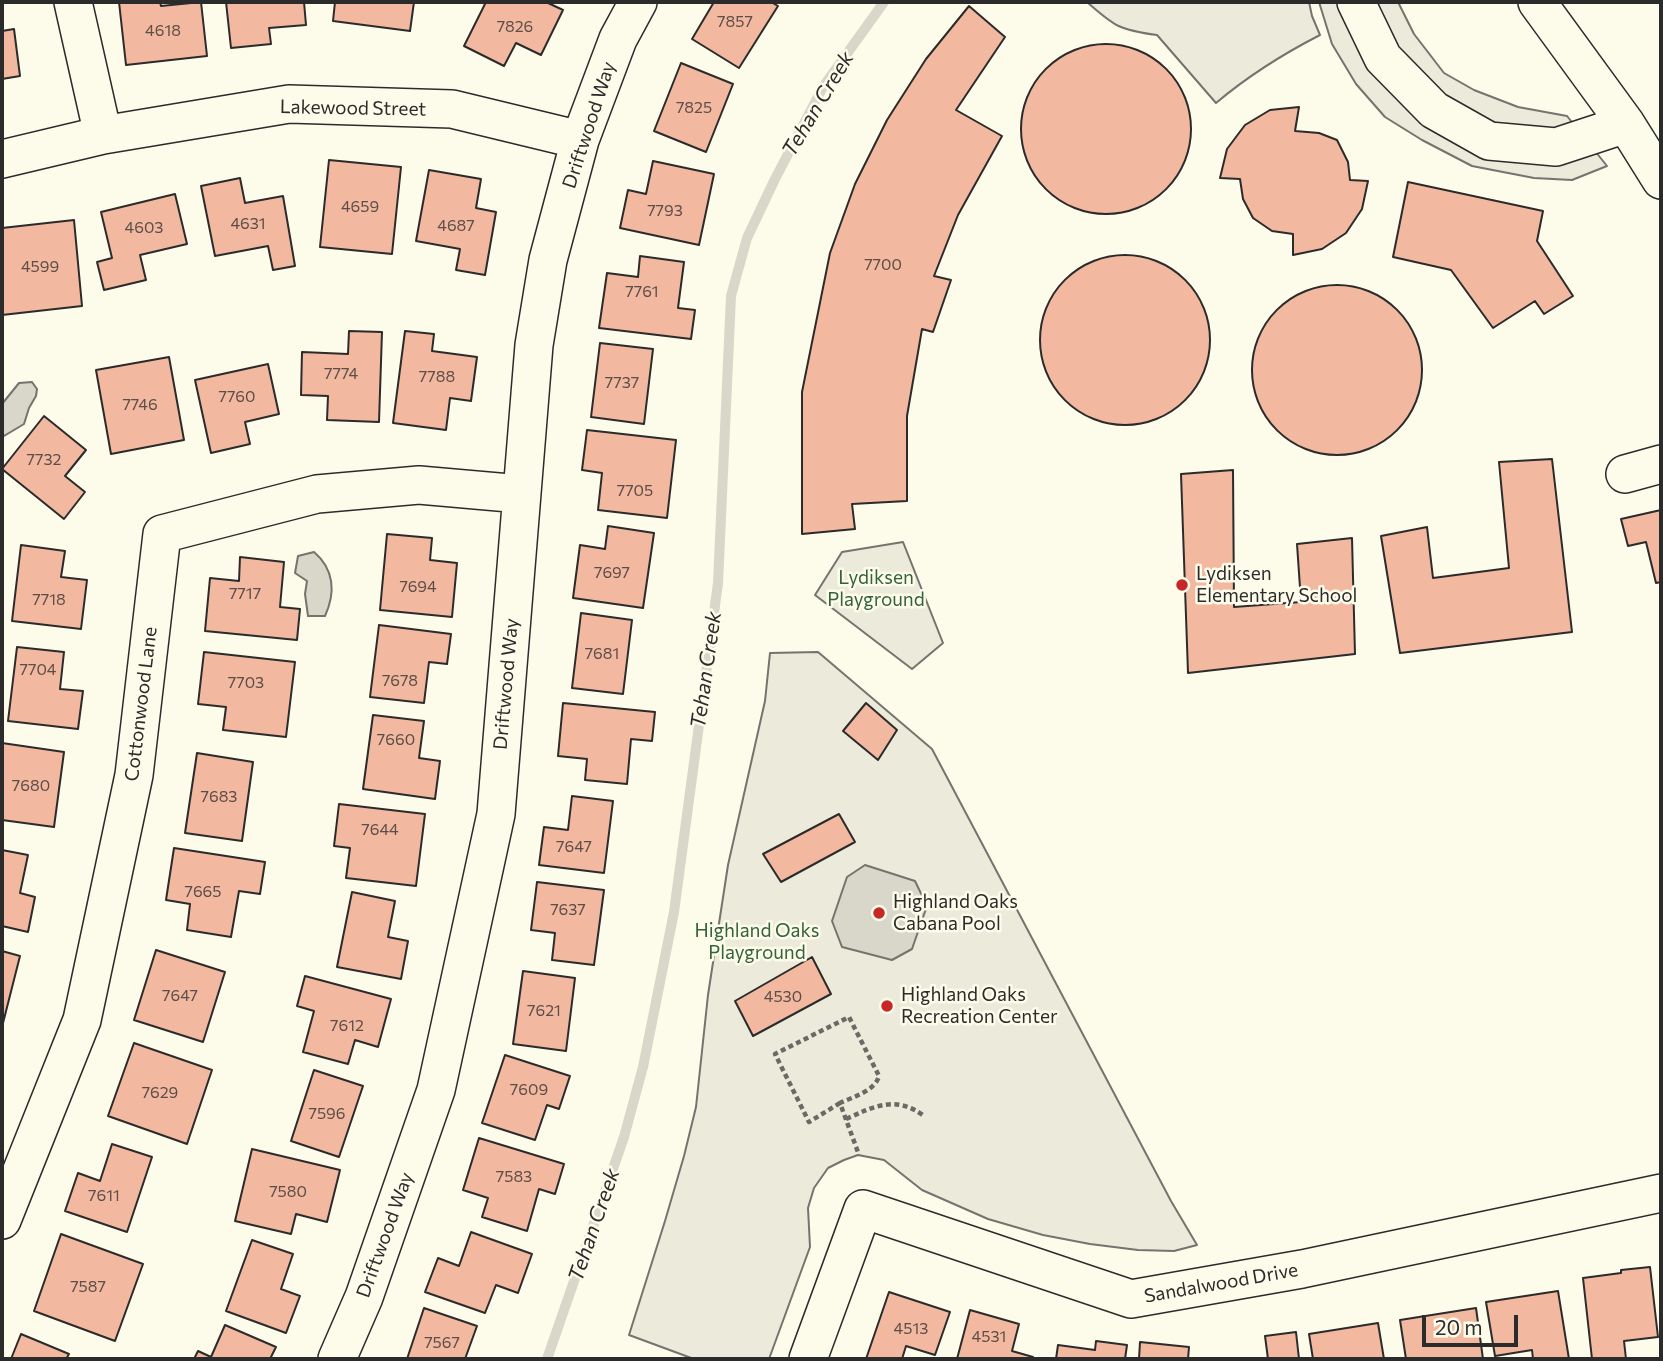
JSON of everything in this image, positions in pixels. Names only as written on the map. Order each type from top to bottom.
[{"type":"street","points":[[73,2],[103,135]]},
{"type":"street","name":"Driftwood Way","points":[[337,1359],[364,1297],[436,1090],[496,814],[534,345],[548,260],[580,140],[618,39],[638,2]]},
{"type":"street","points":[[1356,2],[1383,58],[1434,110],[1489,141],[1556,147],[1626,124]]},
{"type":"street","points":[[1537,2],[1626,124],[1661,180]]},
{"type":"street","name":"Lakewood Street","points":[[2,159],[103,135],[289,104],[452,109],[580,140]]},
{"type":"street","points":[[1625,474],[1661,464]]},
{"type":"street","name":"Cottonwood Lane","points":[[2,1220],[82,1020],[134,775],[162,534],[317,494],[419,485],[521,494]]},
{"type":"street","name":"Sandalwood Drive","points":[[808,1359],[863,1209],[1131,1299],[1302,1269],[1661,1193]]},
{"type":"path","points":[[849,1017],[878,1076],[872,1087],[840,1103],[809,1122],[775,1054],[849,1017]]},
{"type":"path","points":[[840,1103],[859,1155]]},
{"type":"path","points":[[846,1119],[886,1104],[915,1109],[924,1116]]},
{"type":"green space","points":[[1087,2],[1309,2],[1320,35],[1266,66],[1216,103],[1157,35],[1119,26]]},
{"type":"green space","name":"Lydiksen Playground","points":[[903,542],[943,643],[912,669],[815,595],[842,552]]},
{"type":"green space","name":"Highland Oaks Recreation Center","points":[[818,652],[932,749],[1171,1201],[1197,1245],[1174,1251],[1138,1250],[1043,1235],[988,1219],[922,1190],[884,1160],[858,1155],[828,1168],[814,1188],[808,1208],[810,1247],[769,1359],[694,1359],[629,1335],[665,1221],[696,1107],[708,995],[728,865],[765,701],[770,653]]},
{"type":"shaded area","points":[[1319,2],[1398,2],[1414,34],[1444,73],[1474,90],[1518,107],[1567,116],[1607,166],[1572,180],[1534,178],[1472,166],[1422,140],[1385,117],[1356,84],[1332,44]]},
{"type":"shaded area","points":[[32,382],[37,389],[36,396],[24,424],[4,436],[2,404],[19,383]]},
{"type":"shaded area","points":[[314,552],[326,566],[331,581],[331,598],[325,616],[308,616],[305,594],[307,581],[295,573],[298,556]]},
{"type":"shaded area","name":"Highland Oaks Cabana Pool","points":[[865,865],[915,881],[927,906],[912,949],[892,960],[842,947],[832,921],[847,877]]},
{"type":"building","points":[[119,2],[160,2],[161,6],[201,2],[207,56],[126,65]]},
{"type":"building","points":[[226,2],[304,2],[306,25],[269,28],[271,44],[231,48]]},
{"type":"building","points":[[335,2],[414,2],[410,31],[333,21]]},
{"type":"building","points":[[481,2],[546,2],[563,10],[541,55],[516,43],[504,66],[464,46],[485,4]]},
{"type":"building","points":[[714,2],[771,2],[778,6],[739,68],[692,39]]},
{"type":"building","points":[[969,6],[1005,37],[956,110],[1002,136],[958,215],[934,276],[951,280],[933,332],[922,329],[907,416],[907,501],[852,504],[855,529],[802,534],[802,392],[830,253],[855,184],[887,120],[926,59]]},
{"type":"building","points":[[14,29],[20,76],[2,79],[2,31]]},
{"type":"building","points":[[1106,44],[1138,51],[1153,58],[1166,69],[1177,82],[1184,97],[1191,129],[1184,161],[1177,176],[1166,189],[1153,200],[1138,207],[1106,214],[1074,207],[1059,200],[1046,189],[1035,176],[1028,161],[1021,129],[1028,97],[1035,82],[1046,69],[1059,58],[1074,51]]},
{"type":"building","points":[[681,63],[733,84],[706,152],[654,131]]},
{"type":"building","points":[[1299,107],[1295,131],[1319,133],[1337,140],[1348,162],[1350,180],[1368,181],[1362,209],[1346,233],[1322,249],[1293,255],[1293,234],[1272,231],[1253,218],[1243,199],[1240,179],[1220,178],[1227,149],[1245,125],[1270,110]]},
{"type":"building","points":[[329,160],[401,167],[392,254],[320,247]]},
{"type":"building","points":[[653,161],[714,174],[699,245],[620,228],[628,190],[646,194]]},
{"type":"building","points":[[429,170],[481,179],[476,208],[496,212],[485,275],[456,270],[460,249],[416,241]]},
{"type":"building","points":[[240,178],[245,203],[283,196],[295,266],[273,270],[268,246],[215,256],[201,186]]},
{"type":"building","points":[[1408,182],[1543,211],[1537,241],[1573,296],[1544,314],[1535,301],[1493,328],[1451,270],[1393,257]]},
{"type":"building","points":[[175,194],[187,244],[140,255],[146,280],[104,290],[97,262],[112,258],[101,212]]},
{"type":"building","points":[[74,220],[82,306],[2,315],[2,228]]},
{"type":"building","points":[[1125,255],[1157,262],[1172,269],[1185,280],[1196,293],[1203,308],[1210,340],[1203,372],[1196,387],[1185,400],[1172,411],[1157,418],[1125,425],[1093,418],[1078,411],[1065,400],[1054,387],[1047,372],[1040,340],[1047,308],[1054,293],[1065,280],[1078,269],[1093,262]]},
{"type":"building","points":[[640,256],[684,262],[678,308],[695,310],[691,339],[599,328],[607,273],[638,277]]},
{"type":"building","points":[[1337,285],[1369,292],[1384,299],[1397,310],[1408,323],[1415,338],[1422,370],[1415,402],[1408,417],[1397,430],[1384,441],[1369,448],[1337,455],[1305,448],[1290,441],[1277,430],[1266,417],[1259,402],[1252,370],[1259,338],[1266,323],[1277,310],[1290,299],[1305,292]]},
{"type":"building","points":[[349,331],[382,332],[379,422],[327,420],[328,396],[301,395],[302,352],[348,354]]},
{"type":"building","points":[[405,331],[434,334],[432,351],[477,357],[471,401],[450,398],[446,430],[393,423]]},
{"type":"building","points":[[600,343],[653,349],[644,424],[591,417]]},
{"type":"building","points":[[169,357],[184,440],[111,454],[96,370]]},
{"type":"building","points":[[268,364],[279,414],[245,422],[250,444],[211,453],[195,380]]},
{"type":"building","points":[[44,416],[86,450],[65,476],[85,492],[64,519],[2,469]]},
{"type":"building","points":[[587,430],[676,440],[667,518],[598,510],[602,473],[582,470]]},
{"type":"building","points":[[1552,459],[1572,632],[1400,653],[1381,536],[1427,527],[1433,578],[1509,568],[1499,462]]},
{"type":"building","points":[[1233,470],[1234,607],[1301,602],[1297,544],[1352,538],[1355,654],[1188,673],[1181,474]]},
{"type":"building","points":[[1661,510],[1661,582],[1656,583],[1646,542],[1628,546],[1621,519]]},
{"type":"building","points":[[608,526],[654,533],[643,608],[573,598],[580,545],[605,549]]},
{"type":"building","points":[[387,534],[432,538],[430,560],[457,563],[452,617],[380,610]]},
{"type":"building","points":[[21,545],[65,551],[61,577],[87,580],[81,629],[12,621]]},
{"type":"building","points":[[240,557],[284,562],[280,607],[300,609],[297,640],[205,631],[210,578],[239,581]]},
{"type":"building","points":[[581,613],[632,620],[623,694],[572,688]]},
{"type":"building","points":[[379,625],[451,634],[447,664],[429,662],[424,703],[370,697]]},
{"type":"building","points":[[17,647],[64,652],[60,689],[83,691],[78,729],[8,721]]},
{"type":"building","points":[[204,652],[295,662],[286,737],[223,730],[226,707],[198,704]]},
{"type":"building","points":[[563,703],[655,712],[652,741],[631,739],[627,784],[585,780],[587,759],[558,756]]},
{"type":"building","points":[[866,703],[897,730],[878,760],[843,731]]},
{"type":"building","points":[[373,715],[424,721],[419,758],[440,761],[435,799],[363,789]]},
{"type":"building","points":[[2,743],[64,752],[54,827],[2,820]]},
{"type":"building","points":[[197,753],[253,762],[242,841],[185,833]]},
{"type":"building","points":[[572,796],[613,801],[604,873],[539,865],[544,827],[568,830]]},
{"type":"building","points":[[339,804],[425,814],[416,886],[346,878],[350,848],[334,846]]},
{"type":"building","points":[[839,814],[855,842],[781,882],[763,854]]},
{"type":"building","points":[[174,848],[265,862],[260,894],[239,891],[231,937],[187,930],[190,904],[166,900]]},
{"type":"building","points":[[2,850],[28,855],[20,893],[35,897],[28,932],[2,926]]},
{"type":"building","points":[[537,882],[604,890],[594,965],[552,960],[555,933],[531,930]]},
{"type":"building","points":[[352,892],[395,901],[388,937],[408,941],[401,979],[337,967]]},
{"type":"building","points":[[156,950],[225,972],[203,1042],[134,1020]]},
{"type":"building","points":[[2,951],[20,956],[2,1027]]},
{"type":"building","points":[[812,957],[831,994],[753,1036],[735,1001]]},
{"type":"building","points":[[523,971],[575,978],[566,1051],[513,1044]]},
{"type":"building","points":[[305,976],[391,999],[378,1047],[355,1040],[348,1064],[303,1052],[314,1011],[297,1006]]},
{"type":"building","points":[[134,1043],[212,1070],[187,1144],[108,1116]]},
{"type":"building","points":[[505,1055],[570,1076],[559,1109],[547,1105],[535,1140],[482,1123]]},
{"type":"building","points":[[314,1070],[363,1086],[339,1157],[291,1141]]},
{"type":"building","points":[[479,1138],[564,1164],[555,1194],[539,1189],[527,1231],[482,1217],[488,1198],[463,1190]]},
{"type":"building","points":[[112,1144],[152,1157],[127,1232],[65,1211],[78,1173],[100,1181]]},
{"type":"building","points":[[252,1149],[340,1170],[327,1222],[296,1214],[291,1234],[235,1221]]},
{"type":"building","points":[[471,1232],[532,1254],[518,1293],[496,1285],[485,1313],[425,1292],[438,1258],[459,1266]]},
{"type":"building","points":[[61,1234],[143,1264],[115,1341],[34,1311]]},
{"type":"building","points":[[252,1240],[293,1254],[281,1289],[300,1296],[286,1333],[226,1311]]},
{"type":"building","points":[[1650,1267],[1658,1337],[1624,1341],[1626,1359],[1592,1359],[1583,1278]]},
{"type":"building","points":[[1558,1291],[1569,1359],[1533,1359],[1532,1350],[1495,1356],[1486,1302]]},
{"type":"building","points":[[889,1292],[950,1312],[935,1355],[906,1346],[902,1359],[866,1359]]},
{"type":"building","points":[[424,1308],[477,1326],[465,1359],[407,1359]]},
{"type":"building","points":[[1476,1308],[1483,1359],[1406,1359],[1400,1320]]},
{"type":"building","points":[[970,1310],[1019,1324],[1012,1351],[1033,1359],[957,1359]]},
{"type":"building","points":[[1378,1323],[1384,1359],[1313,1359],[1309,1334]]},
{"type":"building","points":[[225,1325],[276,1347],[270,1359],[194,1359],[198,1351],[211,1357]]},
{"type":"building","points":[[1296,1332],[1299,1359],[1268,1359],[1265,1336]]},
{"type":"building","points":[[21,1334],[69,1354],[66,1359],[11,1359]]},
{"type":"building","points":[[1096,1341],[1127,1345],[1125,1359],[1056,1359],[1058,1345],[1095,1350]]},
{"type":"building","points":[[1140,1342],[1189,1347],[1188,1359],[1139,1359]]},
{"type":"waterway","name":"Tehan Creek","points":[[547,1359],[624,1137],[643,1067],[674,912],[718,583],[731,296],[747,238],[775,179],[823,87],[884,2]]},
{"type":"place","name":"Lydiksen Elementary School","points":[[1182,585]]},
{"type":"place","name":"Highland Oaks Cabana Pool","points":[[879,913]]},
{"type":"place","name":"Highland Oaks Recreation Center","points":[[887,1006]]},
{"type":"park label","name":"Highland Oaks Playground","points":[[757,942]]}]
